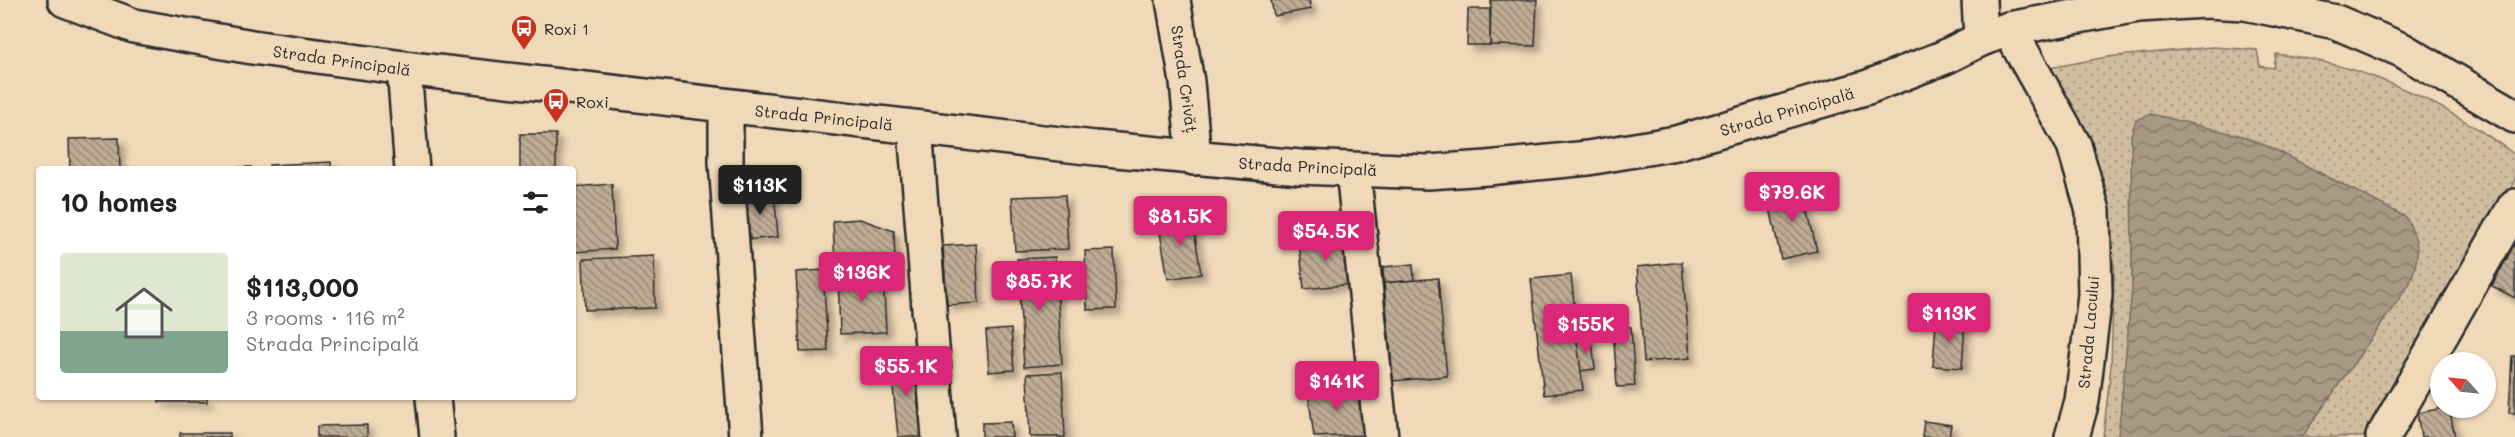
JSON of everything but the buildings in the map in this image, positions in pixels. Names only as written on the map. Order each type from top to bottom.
[{"type":"main road","name":"Strada Crivăț","points":[[1173,0],[1187,82],[1194,158]]},
{"type":"main road","points":[[1979,0],[1995,34]]},
{"type":"main road","name":"Strada Principală","points":[[76,3],[134,26],[252,47],[404,68],[1194,158],[1353,170],[1428,171],[1487,168],[1588,158],[1676,143],[1868,87],[1945,57],[1995,34],[2139,5],[2205,0],[2337,11],[2515,116]]},
{"type":"main road","name":"Strada Lacului","points":[[1995,34],[2074,145],[2093,211],[2095,295],[2082,401],[2072,437]]},
{"type":"main road","points":[[404,68],[412,166]]},
{"type":"main road","points":[[726,106],[726,162],[746,437]]},
{"type":"main road","points":[[915,128],[939,437]]},
{"type":"main road","points":[[1353,170],[1381,437]]},
{"type":"main road","points":[[2387,434],[2515,206]]},
{"type":"main road","points":[[433,400],[437,437]]},
{"type":"shaded area","points":[[2213,47],[2257,50],[2260,66],[2274,68],[2276,54],[2309,59],[2372,76],[2402,88],[2460,118],[2515,155],[2515,179],[2505,202],[2363,437],[2103,437],[2111,366],[2114,268],[2102,203],[2044,69],[2107,57]]},
{"type":"water","points":[[2151,114],[2242,136],[2274,149],[2406,217],[2411,227],[2416,243],[2417,258],[2409,285],[2302,437],[2118,437],[2132,287],[2131,135],[2136,120]]},
{"type":"place","name":"Roxi 1","points":[[524,51]]},
{"type":"place","name":"Roxi","points":[[556,124]]}]
